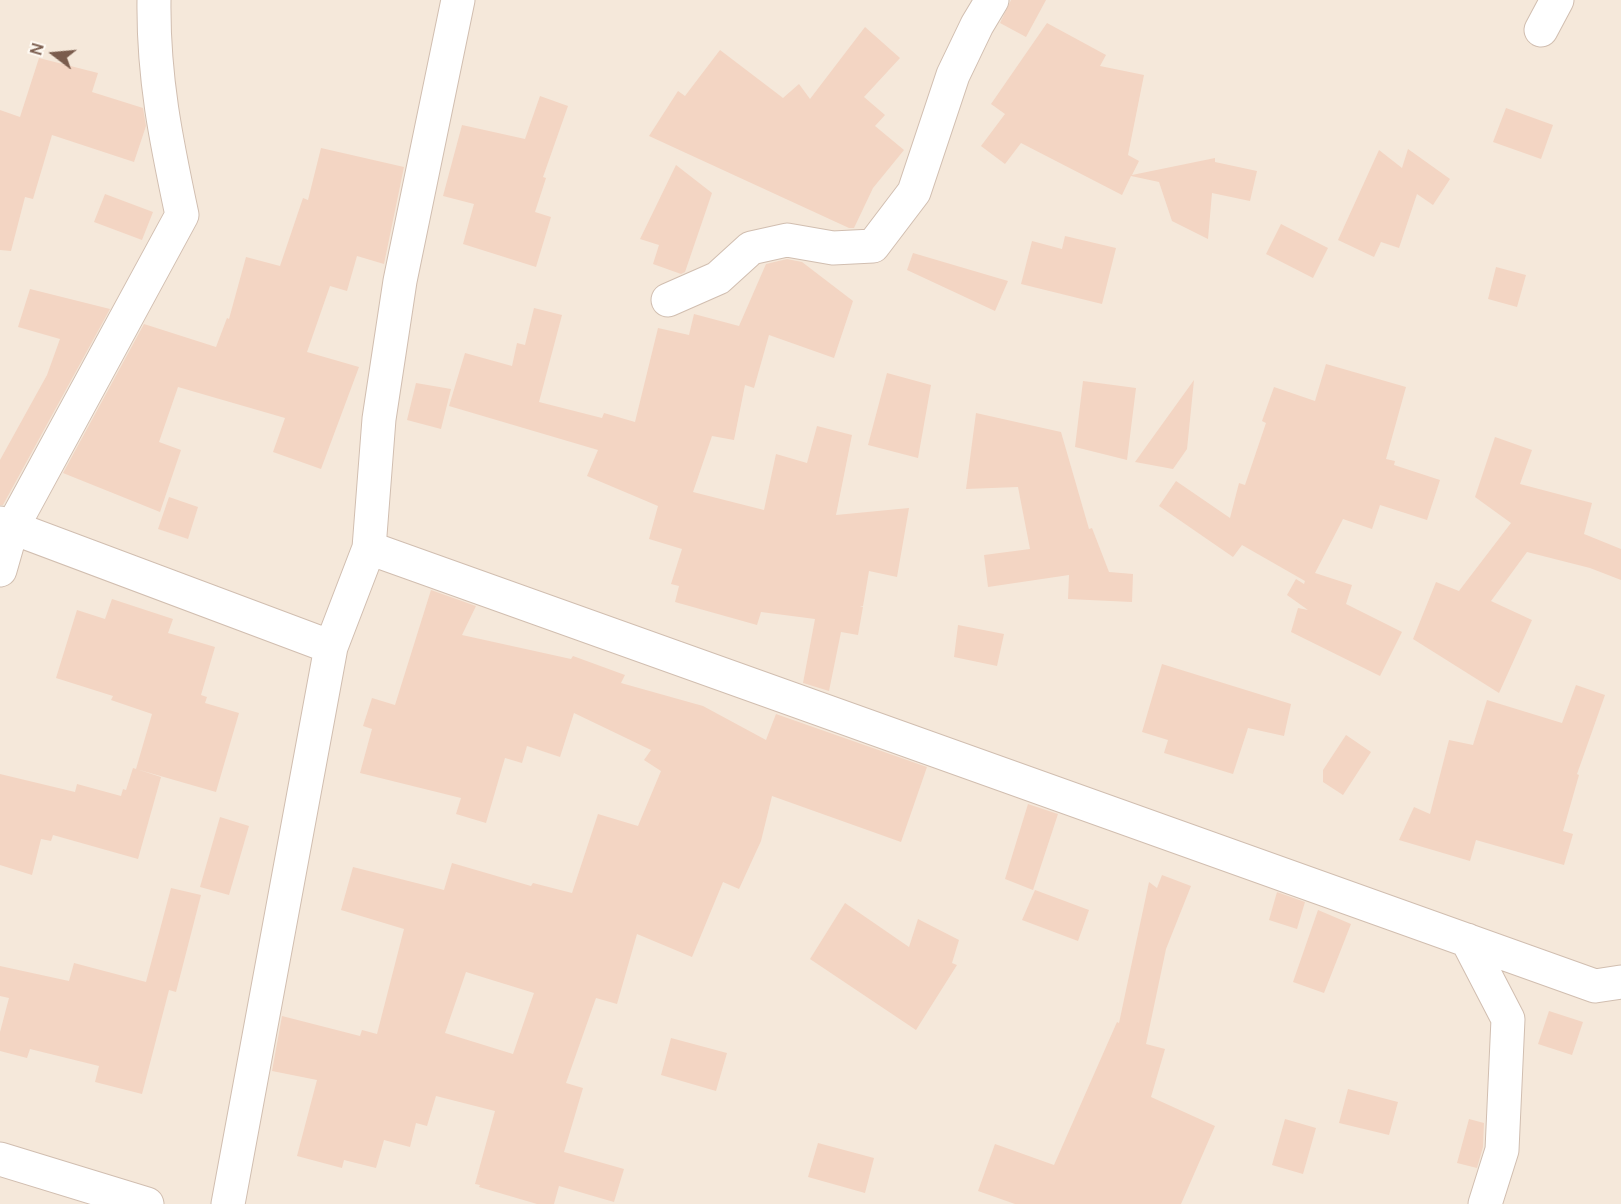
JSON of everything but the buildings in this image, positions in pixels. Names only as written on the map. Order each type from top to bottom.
[{"type":"street","points":[[0,570],[6,526],[182,215],[163,128],[153,52],[154,0]]},
{"type":"street","points":[[228,1204],[331,648],[369,548],[379,419],[400,282],[458,0]]},
{"type":"street","points":[[668,300],[718,278],[751,248],[787,240],[833,248],[873,246],[914,192],[952,75],[992,0]]},
{"type":"street","points":[[1541,30],[1557,0]]},
{"type":"street","points":[[6,526],[331,648]]},
{"type":"street","points":[[369,548],[1467,940],[1612,989]]},
{"type":"street","points":[[1467,940],[1508,1019],[1502,1150],[1485,1204]]},
{"type":"street","points":[[0,1159],[147,1204]]},
{"type":"shaded area","points":[[0,0],[1621,0],[1621,1204],[0,1204]]}]
